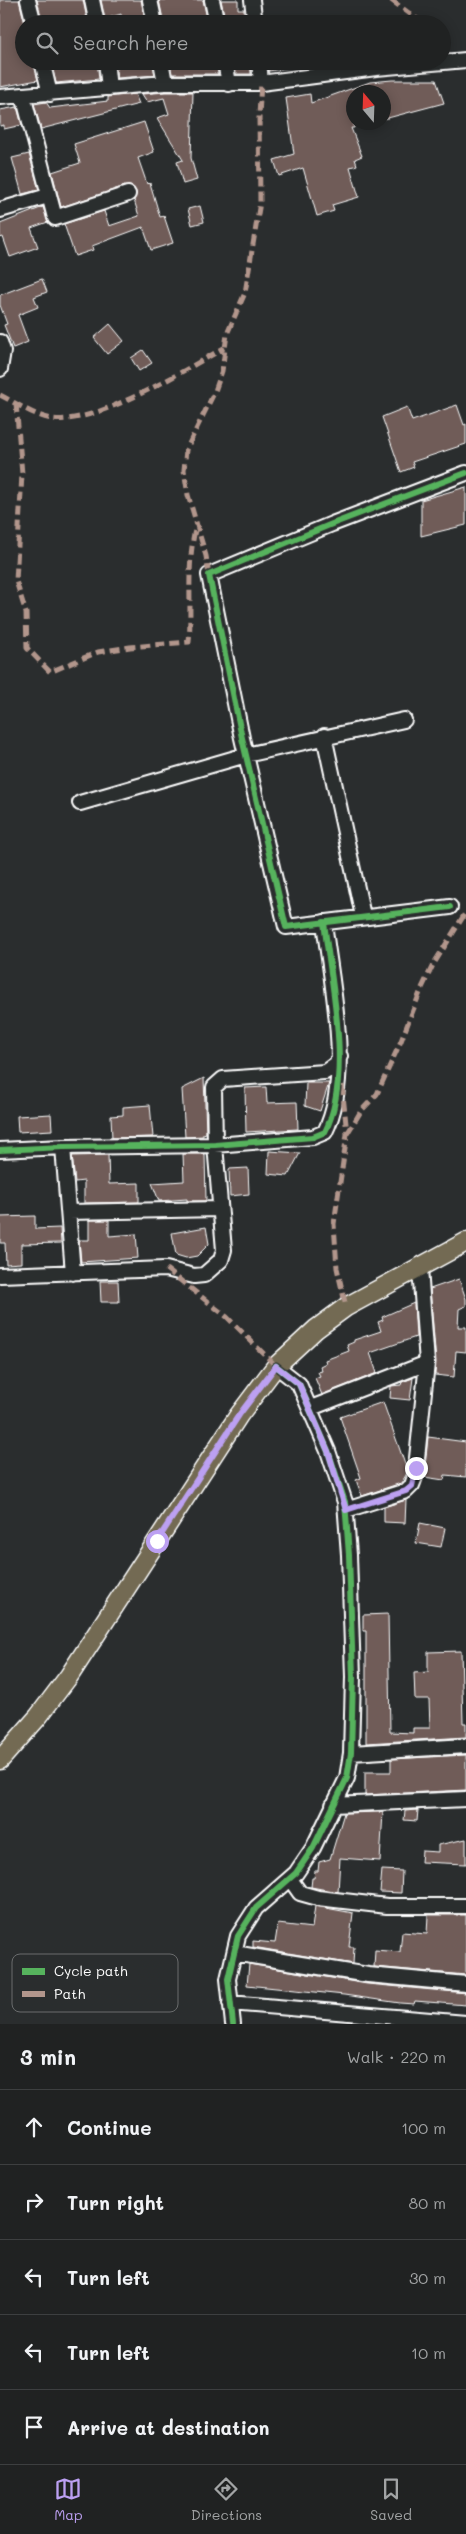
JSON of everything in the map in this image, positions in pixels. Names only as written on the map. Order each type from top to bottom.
[{"type":"main road","points":[[0,1760],[38,1717],[69,1676],[239,1415],[276,1366],[316,1329],[346,1307],[466,1242]]},
{"type":"street","points":[[28,0],[32,15]]},
{"type":"street","points":[[92,0],[95,15]]},
{"type":"street","points":[[150,0],[153,15]]},
{"type":"street","points":[[212,0],[215,15]]},
{"type":"street","points":[[252,0],[254,15]]},
{"type":"street","points":[[451,61],[466,60]]},
{"type":"street","points":[[44,70],[50,94]]},
{"type":"street","points":[[107,70],[110,88]]},
{"type":"street","points":[[163,70],[165,84]]},
{"type":"street","points":[[227,70],[229,84]]},
{"type":"street","points":[[260,70],[261,84]]},
{"type":"street","points":[[0,97],[165,84],[261,84],[362,70]]},
{"type":"street","points":[[23,95],[52,213],[56,219],[128,194]]},
{"type":"street","points":[[0,210],[48,196]]},
{"type":"street","points":[[0,342],[2,352],[0,369]]},
{"type":"street","points":[[450,907],[363,916],[286,927],[246,755],[209,575],[332,524],[466,473]]},
{"type":"street","points":[[80,803],[246,755],[324,736],[404,720]]},
{"type":"street","points":[[324,736],[363,916]]},
{"type":"street","points":[[0,1150],[62,1147],[215,1145],[313,1136],[325,1132],[331,1119],[340,1056],[324,922]]},
{"type":"street","points":[[0,1275],[166,1269],[194,1276],[204,1275],[221,1260],[224,1250],[215,1145],[214,1087],[223,1079],[325,1072],[336,1064],[340,1056]]},
{"type":"street","points":[[62,1147],[73,1273]]},
{"type":"street","points":[[69,1212],[220,1209]]},
{"type":"street","points":[[346,1510],[406,1491],[412,1486],[415,1477],[427,1363],[420,1268]]},
{"type":"street","points":[[311,1408],[427,1363]]},
{"type":"street","points":[[233,2024],[228,1979],[238,1936],[251,1914],[290,1879],[313,1848],[347,1778],[352,1753],[353,1678],[346,1510],[337,1474],[311,1408],[299,1384],[276,1366]]},
{"type":"street","points":[[352,1753],[466,1746]]},
{"type":"street","points":[[334,1805],[466,1798]]},
{"type":"street","points":[[290,1879],[300,1893],[318,1898],[387,1906],[466,1906]]},
{"type":"street","points":[[234,1953],[368,1975],[466,1984]]},
{"type":"street","points":[[230,2003],[466,2023]]},
{"type":"building","points":[[0,0],[19,0],[23,15],[15,15],[15,70],[35,70],[38,80],[0,87]]},
{"type":"building","points":[[37,0],[83,0],[86,15],[41,15]]},
{"type":"building","points":[[101,0],[141,0],[144,15],[121,14],[104,15]]},
{"type":"building","points":[[159,0],[203,0],[206,15],[162,15]]},
{"type":"building","points":[[221,0],[238,0],[238,9],[244,9],[244,15],[224,15]]},
{"type":"building","points":[[53,70],[98,70],[99,79],[56,83]]},
{"type":"building","points":[[116,70],[154,70],[155,75],[117,78]]},
{"type":"building","points":[[171,70],[217,70],[218,74],[172,74]]},
{"type":"building","points":[[235,70],[251,70],[251,74],[236,74]]},
{"type":"building","points":[[436,80],[444,103],[391,117],[391,85],[362,85],[370,82]]},
{"type":"building","points":[[346,91],[346,130],[352,130],[362,156],[355,159],[357,165],[350,167],[359,197],[332,205],[334,211],[317,216],[303,168],[279,176],[274,160],[294,154],[286,98],[310,94],[311,103]]},
{"type":"building","points":[[193,92],[191,158],[197,180],[183,184],[177,162],[183,160],[157,118],[169,114],[164,98],[147,102],[142,94]]},
{"type":"building","points":[[135,94],[139,104],[41,129],[34,104],[46,102],[50,108],[108,101],[108,97]]},
{"type":"building","points":[[17,107],[22,125],[4,129],[4,125],[0,126],[0,110]]},
{"type":"building","points":[[144,122],[154,152],[138,158],[147,184],[150,183],[160,217],[164,216],[173,243],[151,250],[143,227],[92,246],[93,250],[75,256],[64,224],[104,211],[109,226],[139,216],[134,200],[136,192],[133,187],[125,186],[61,207],[52,172],[80,163],[74,144]]},
{"type":"building","points":[[29,154],[39,190],[22,194],[12,158]]},
{"type":"building","points":[[200,206],[204,222],[192,225],[188,209]]},
{"type":"building","points":[[43,207],[48,222],[31,228],[38,247],[10,257],[3,237],[0,238],[0,224]]},
{"type":"building","points":[[42,279],[47,292],[34,297],[38,307],[18,315],[28,342],[13,348],[4,325],[7,324],[0,305],[0,295]]},
{"type":"building","points":[[110,324],[124,341],[107,354],[94,338]]},
{"type":"building","points":[[143,350],[152,363],[139,371],[131,358]]},
{"type":"building","points":[[457,405],[464,425],[466,424],[466,444],[412,462],[414,467],[401,472],[382,417],[407,407],[412,421]]},
{"type":"building","points":[[466,487],[466,525],[421,536],[421,500]]},
{"type":"building","points":[[204,1078],[206,1133],[203,1136],[185,1137],[182,1089]]},
{"type":"building","points":[[306,1083],[329,1083],[320,1111],[305,1106]]},
{"type":"building","points":[[266,1087],[267,1103],[297,1102],[298,1129],[246,1132],[245,1088]]},
{"type":"building","points":[[150,1105],[153,1137],[112,1138],[111,1116],[123,1115],[123,1107]]},
{"type":"building","points":[[51,1114],[52,1130],[18,1132],[17,1116]]},
{"type":"building","points":[[269,1151],[300,1153],[288,1176],[268,1174]]},
{"type":"building","points":[[183,1154],[205,1154],[206,1201],[187,1201],[187,1199],[159,1201],[152,1183],[184,1181]]},
{"type":"building","points":[[108,1155],[109,1184],[139,1183],[139,1202],[84,1203],[84,1181],[75,1182],[72,1156]]},
{"type":"building","points":[[248,1168],[249,1194],[230,1196],[229,1169]]},
{"type":"building","points":[[35,1216],[35,1229],[60,1228],[61,1243],[21,1244],[21,1263],[6,1264],[5,1243],[0,1243],[0,1217]]},
{"type":"building","points":[[89,1220],[109,1220],[109,1236],[136,1234],[138,1258],[81,1262],[79,1240],[89,1240]]},
{"type":"building","points":[[206,1227],[209,1244],[197,1256],[186,1258],[176,1255],[172,1233]]},
{"type":"building","points":[[459,1279],[466,1299],[466,1306],[459,1309],[458,1327],[466,1327],[466,1352],[456,1351],[454,1377],[435,1375],[436,1362],[430,1289]]},
{"type":"building","points":[[100,1281],[118,1281],[119,1302],[101,1302]]},
{"type":"building","points":[[414,1303],[416,1337],[370,1353],[377,1373],[322,1395],[315,1378],[320,1376],[318,1372],[322,1371],[320,1366],[326,1363],[325,1360],[349,1351],[347,1345],[354,1342],[354,1340],[381,1331],[378,1322],[383,1320],[382,1317]]},
{"type":"building","points":[[413,1378],[410,1400],[390,1398],[391,1386],[401,1385],[402,1382]]},
{"type":"building","points":[[383,1402],[407,1470],[406,1475],[401,1483],[362,1496],[356,1480],[361,1478],[340,1417]]},
{"type":"building","points":[[428,1437],[466,1442],[466,1477],[445,1475],[444,1480],[424,1477]]},
{"type":"building","points":[[406,1500],[405,1523],[384,1522],[384,1507]]},
{"type":"building","points":[[420,1523],[445,1528],[441,1547],[416,1543]]},
{"type":"building","points":[[388,1614],[390,1732],[413,1733],[413,1728],[430,1728],[429,1699],[415,1699],[414,1673],[428,1672],[428,1652],[461,1651],[463,1723],[466,1723],[466,1737],[366,1743],[366,1631],[363,1631],[363,1615]]},
{"type":"building","points":[[466,1755],[466,1790],[365,1795],[365,1772],[391,1772],[391,1759]]},
{"type":"building","points":[[418,1810],[417,1821],[404,1820],[405,1811]]},
{"type":"building","points":[[383,1812],[380,1861],[340,1858],[338,1892],[311,1887],[315,1871],[318,1871],[319,1862],[330,1859],[344,1813]]},
{"type":"building","points":[[466,1839],[466,1864],[421,1862],[422,1851],[438,1852],[438,1845]]},
{"type":"building","points":[[382,1870],[402,1871],[401,1893],[380,1892]]},
{"type":"building","points":[[315,1906],[353,1913],[349,1947],[354,1947],[353,1964],[253,1947],[253,1941],[275,1943],[278,1924],[312,1928]]},
{"type":"building","points":[[428,1915],[466,1915],[466,1975],[374,1967],[375,1950],[400,1952],[402,1932],[427,1934]]},
{"type":"building","points":[[249,1964],[367,1984],[466,1993],[466,2005],[415,2001],[414,2004],[400,2003],[247,1985]]},
{"type":"marked path","points":[[391,0],[412,15]]},
{"type":"marked path","points":[[209,575],[206,556],[188,495],[184,470],[186,450],[215,391],[222,371],[227,334],[245,293],[260,202],[259,115],[261,83]]},
{"type":"marked path","points":[[0,395],[45,417],[71,419],[92,414],[140,394],[224,348]]},
{"type":"marked path","points":[[16,403],[22,474],[16,581],[26,613],[27,648],[50,672],[98,652],[189,642],[190,569],[196,526]]},
{"type":"marked path","points":[[347,1134],[361,1111],[377,1094],[433,965],[466,912]]},
{"type":"marked path","points":[[342,1085],[347,1134],[334,1224],[337,1268],[346,1307]]},
{"type":"marked path","points":[[166,1269],[227,1317],[276,1366]]},
{"type":"cycle path","points":[[450,907],[286,927],[242,738],[209,575],[332,524],[466,473]]},
{"type":"cycle path","points":[[0,1150],[63,1147],[215,1145],[313,1137],[325,1132],[333,1109],[338,1084],[339,1057],[335,1000],[324,922]]},
{"type":"cycle path","points":[[233,2024],[228,1979],[238,1936],[256,1908],[296,1873],[313,1848],[347,1778],[351,1753],[353,1677],[349,1555],[345,1502],[328,1451],[299,1384],[276,1366]]},
{"type":"route","points":[[157,1541],[239,1415],[276,1366],[299,1384],[311,1408],[337,1474],[346,1510],[406,1491],[412,1486],[416,1468]]}]
